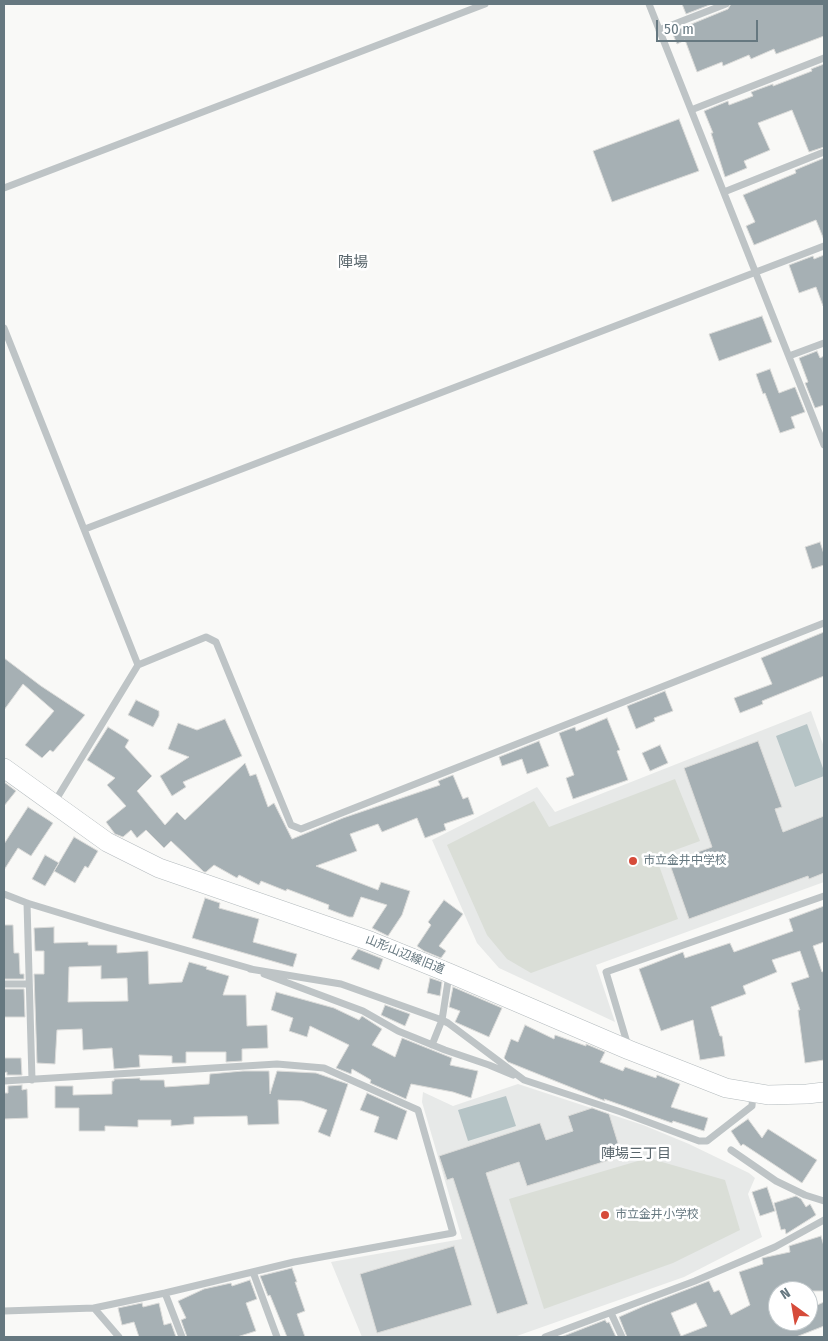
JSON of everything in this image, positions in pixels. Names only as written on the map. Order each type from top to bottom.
[{"type":"street","name":"山形山辺線旧道","points":[[4,768],[107,842],[159,868],[370,941],[450,973],[629,1050],[726,1088],[753,1093],[787,1095],[824,1092]]},
{"type":"lane","points":[[4,188],[485,4]]},
{"type":"lane","points":[[649,4],[824,441]]},
{"type":"lane","points":[[659,30],[726,4]]},
{"type":"lane","points":[[691,110],[824,58]]},
{"type":"lane","points":[[724,192],[824,152]]},
{"type":"lane","points":[[84,529],[824,246]]},
{"type":"lane","points":[[4,328],[138,665]]},
{"type":"lane","points":[[789,356],[824,343]]},
{"type":"lane","points":[[53,805],[138,665],[206,637],[216,642],[291,825],[302,829],[824,623]]},
{"type":"lane","points":[[4,894],[27,903],[250,969],[363,1011],[398,1031],[432,1045],[489,1065],[524,1080],[621,1112],[699,1141],[707,1141],[752,1106],[753,1093]]},
{"type":"lane","points":[[629,1050],[606,972],[824,896]]},
{"type":"lane","points":[[27,903],[32,1080]]},
{"type":"lane","points":[[250,969],[342,984],[442,1020],[524,1080]]},
{"type":"lane","points":[[432,1045],[442,1020],[450,973]]},
{"type":"lane","points":[[4,984],[29,984]]},
{"type":"lane","points":[[4,1081],[277,1064],[324,1068],[418,1110],[453,1233],[294,1262],[94,1308],[4,1312]]},
{"type":"lane","points":[[731,1150],[776,1181],[805,1195],[824,1201]]},
{"type":"lane","points":[[545,1337],[695,1281],[803,1233],[824,1220]]},
{"type":"lane","points":[[253,1272],[277,1337]]},
{"type":"lane","points":[[165,1293],[182,1337]]},
{"type":"lane","points":[[94,1308],[119,1337]]},
{"type":"lane","points":[[611,1313],[622,1337]]},
{"type":"shaded area","name":"市立金井中学校","points":[[811,711],[824,747],[824,882],[596,965],[615,1022],[499,968],[477,943],[432,840],[537,787],[555,812]]},
{"type":"shaded area","points":[[807,724],[824,771],[824,776],[795,787],[776,736]]},
{"type":"shaded area","points":[[675,779],[700,841],[656,857],[678,919],[531,973],[507,959],[487,935],[447,845],[534,801],[549,827]]},
{"type":"shaded area","name":"市立金井小学校","points":[[518,1084],[643,1125],[689,1144],[749,1173],[755,1178],[748,1194],[762,1237],[684,1277],[514,1337],[362,1337],[331,1262],[462,1239],[422,1102],[423,1092],[453,1106]]},
{"type":"shaded area","points":[[506,1096],[516,1126],[468,1141],[458,1110]]},
{"type":"shaded area","points":[[648,1158],[725,1180],[740,1230],[673,1263],[544,1309],[509,1199]]},
{"type":"building","points":[[682,4],[712,4],[686,14]]},
{"type":"building","points":[[731,4],[824,4],[824,36],[776,54],[774,49],[751,59],[749,55],[723,66],[722,62],[697,72],[685,40],[677,44],[672,32],[728,9]]},
{"type":"building","points":[[824,64],[824,147],[809,152],[792,110],[758,123],[770,150],[744,161],[747,168],[725,177],[711,133],[713,133],[704,111],[728,101],[729,105],[753,96],[751,92],[773,84],[773,86],[812,71],[811,69]]},
{"type":"building","points":[[679,119],[699,171],[612,202],[593,151]]},
{"type":"building","points":[[824,158],[824,240],[816,220],[754,245],[746,226],[755,222],[743,195],[796,173],[795,170]]},
{"type":"building","points":[[824,255],[823,306],[816,287],[799,293],[789,265],[813,256],[814,259]]},
{"type":"building","points":[[762,316],[772,342],[719,361],[709,334]]},
{"type":"building","points":[[817,351],[820,358],[824,356],[824,405],[815,408],[805,383],[808,382],[799,358]]},
{"type":"building","points":[[770,369],[779,393],[795,387],[805,412],[791,417],[795,428],[780,433],[756,374]]},
{"type":"building","points":[[820,542],[824,554],[824,565],[812,569],[805,547]]},
{"type":"building","points":[[824,632],[824,676],[762,701],[763,704],[740,713],[734,698],[772,684],[761,658]]},
{"type":"building","points":[[4,658],[41,686],[85,715],[53,752],[50,750],[42,758],[25,745],[54,711],[23,684],[4,710]]},
{"type":"building","points":[[665,691],[673,711],[654,718],[655,721],[636,729],[627,706]]},
{"type":"building","points":[[136,700],[159,711],[159,716],[153,727],[128,715]]},
{"type":"building","points":[[607,718],[620,750],[617,751],[628,780],[573,799],[566,778],[574,775],[559,733],[575,727],[576,731]]},
{"type":"building","points":[[225,719],[242,756],[183,782],[186,787],[172,796],[160,776],[189,757],[168,749],[178,723],[197,730]]},
{"type":"building","points":[[108,727],[129,740],[125,747],[152,776],[137,791],[165,825],[177,812],[185,820],[245,763],[250,776],[256,774],[268,807],[274,803],[292,839],[343,818],[440,785],[438,781],[453,775],[463,799],[468,797],[474,814],[444,824],[446,830],[425,838],[417,818],[382,832],[378,824],[350,834],[357,851],[316,866],[378,890],[381,882],[410,891],[402,915],[388,936],[372,928],[387,905],[361,897],[353,917],[349,917],[328,909],[329,905],[261,881],[259,885],[239,875],[237,878],[214,865],[204,872],[171,841],[164,848],[146,830],[137,838],[131,830],[123,837],[115,834],[106,822],[126,806],[107,785],[115,778],[87,760]]},
{"type":"building","points":[[539,741],[549,766],[527,774],[522,759],[502,766],[499,757]]},
{"type":"building","points":[[758,741],[782,807],[775,809],[783,832],[824,816],[824,873],[809,879],[808,876],[689,919],[669,862],[712,847],[684,768]]},
{"type":"building","points":[[660,745],[668,763],[650,771],[642,753]]},
{"type":"building","points":[[4,782],[16,791],[4,806]]},
{"type":"building","points":[[28,807],[53,823],[31,856],[18,848],[4,870],[4,844]]},
{"type":"building","points":[[74,837],[98,851],[88,868],[85,866],[75,883],[54,871]]},
{"type":"building","points":[[45,855],[59,863],[45,886],[32,879]]},
{"type":"building","points":[[205,898],[220,903],[219,908],[259,919],[253,942],[297,954],[293,967],[192,938]]},
{"type":"building","points":[[444,900],[463,914],[439,946],[446,951],[441,958],[417,946],[431,925],[428,922]]},
{"type":"building","points":[[824,906],[824,942],[813,946],[822,972],[824,971],[824,1060],[805,1063],[798,1010],[800,1010],[791,983],[809,977],[800,951],[772,960],[777,972],[743,986],[746,994],[711,1007],[720,1036],[722,1036],[725,1056],[700,1060],[693,1020],[661,1031],[639,969],[683,952],[685,958],[730,943],[734,952],[793,931],[789,919]]},
{"type":"building","points":[[4,925],[13,925],[14,953],[19,953],[20,974],[24,974],[24,979],[4,979]]},
{"type":"building","points":[[54,927],[54,943],[88,942],[88,945],[117,945],[117,953],[148,951],[149,984],[182,982],[189,962],[229,976],[223,995],[246,995],[247,1026],[267,1025],[268,1048],[242,1049],[242,1061],[226,1062],[226,1052],[186,1052],[186,1063],[172,1063],[172,1056],[139,1055],[140,1067],[114,1069],[112,1048],[83,1050],[82,1029],[57,1030],[55,1064],[37,1063],[34,974],[44,974],[44,951],[35,951],[34,928]],"holes":[[[101,966],[101,979],[127,978],[128,1001],[68,1002],[69,967]]]},
{"type":"building","points":[[358,949],[383,959],[379,970],[351,959]]},
{"type":"building","points":[[430,978],[442,982],[440,996],[427,993]]},
{"type":"building","points":[[453,987],[502,1008],[489,1037],[455,1022],[460,1011],[449,1007]]},
{"type":"building","points":[[4,989],[24,989],[25,1017],[4,1017]]},
{"type":"building","points":[[276,992],[334,1008],[359,1020],[362,1016],[382,1029],[372,1045],[395,1057],[402,1038],[452,1058],[450,1065],[478,1071],[471,1098],[453,1092],[411,1084],[406,1099],[370,1083],[371,1080],[352,1069],[351,1074],[336,1068],[349,1045],[310,1026],[307,1037],[289,1031],[293,1018],[271,1010]]},
{"type":"building","points":[[385,1005],[410,1014],[405,1026],[381,1015]]},
{"type":"building","points":[[525,1025],[554,1039],[555,1035],[605,1052],[600,1062],[623,1071],[625,1067],[656,1078],[657,1075],[680,1084],[671,1107],[708,1118],[704,1131],[673,1121],[672,1123],[604,1099],[605,1101],[508,1062],[504,1058],[511,1039],[518,1042]]},
{"type":"building","points":[[4,1058],[21,1058],[22,1075],[7,1075],[7,1072],[4,1073]]},
{"type":"building","points":[[269,1071],[270,1094],[277,1071],[316,1073],[348,1084],[330,1137],[318,1132],[327,1110],[302,1101],[278,1100],[279,1124],[248,1125],[247,1116],[194,1117],[194,1124],[171,1126],[171,1120],[138,1120],[138,1127],[105,1126],[105,1131],[79,1131],[79,1108],[55,1108],[55,1086],[73,1086],[73,1095],[112,1094],[112,1081],[114,1079],[140,1078],[140,1080],[164,1080],[165,1087],[209,1084],[210,1074]]},
{"type":"building","points":[[22,1085],[22,1090],[27,1089],[28,1118],[4,1119],[4,1093],[8,1093],[8,1086]]},
{"type":"building","points":[[367,1093],[407,1111],[397,1140],[374,1132],[379,1117],[360,1110]]},
{"type":"building","points":[[592,1108],[609,1114],[622,1156],[527,1186],[519,1162],[486,1173],[528,1304],[497,1314],[453,1178],[447,1180],[439,1156],[540,1123],[546,1140],[573,1131],[568,1116]]},
{"type":"building","points":[[748,1119],[762,1138],[768,1129],[817,1160],[802,1183],[743,1144],[741,1146],[731,1131]]},
{"type":"building","points":[[767,1187],[775,1211],[760,1216],[752,1192]]},
{"type":"building","points":[[796,1196],[801,1199],[806,1207],[810,1204],[816,1215],[786,1234],[785,1229],[781,1230],[774,1203]]},
{"type":"building","points":[[821,1236],[824,1246],[824,1291],[818,1291],[818,1281],[768,1281],[768,1331],[811,1331],[796,1337],[627,1337],[619,1317],[709,1281],[714,1292],[719,1290],[731,1315],[750,1305],[739,1272],[763,1264],[762,1258],[790,1252],[789,1246]],"holes":[[[696,1303],[707,1326],[681,1336],[671,1313]]]},
{"type":"building","points":[[454,1246],[472,1305],[377,1333],[360,1274]]},
{"type":"building","points":[[292,1268],[305,1311],[297,1314],[305,1337],[287,1337],[260,1276]]},
{"type":"building","points":[[250,1280],[257,1299],[246,1303],[256,1331],[237,1337],[187,1337],[181,1320],[186,1318],[178,1301],[204,1289],[231,1283],[232,1286]]},
{"type":"building","points":[[824,1302],[824,1326],[818,1328],[818,1305]]},
{"type":"building","points":[[142,1303],[143,1307],[159,1303],[164,1325],[171,1323],[176,1337],[139,1337],[134,1322],[122,1325],[118,1308]]},
{"type":"building","points":[[605,1320],[607,1323],[609,1322],[616,1337],[561,1337]]},
{"type":"place","name":"市立金井中学校","points":[[633,861]]},
{"type":"place","name":"市立金井小学校","points":[[605,1215]]},
{"type":"district","name":"陣場","points":[[353,263]]},
{"type":"district","name":"陣場三丁目","points":[[636,1154]]}]
